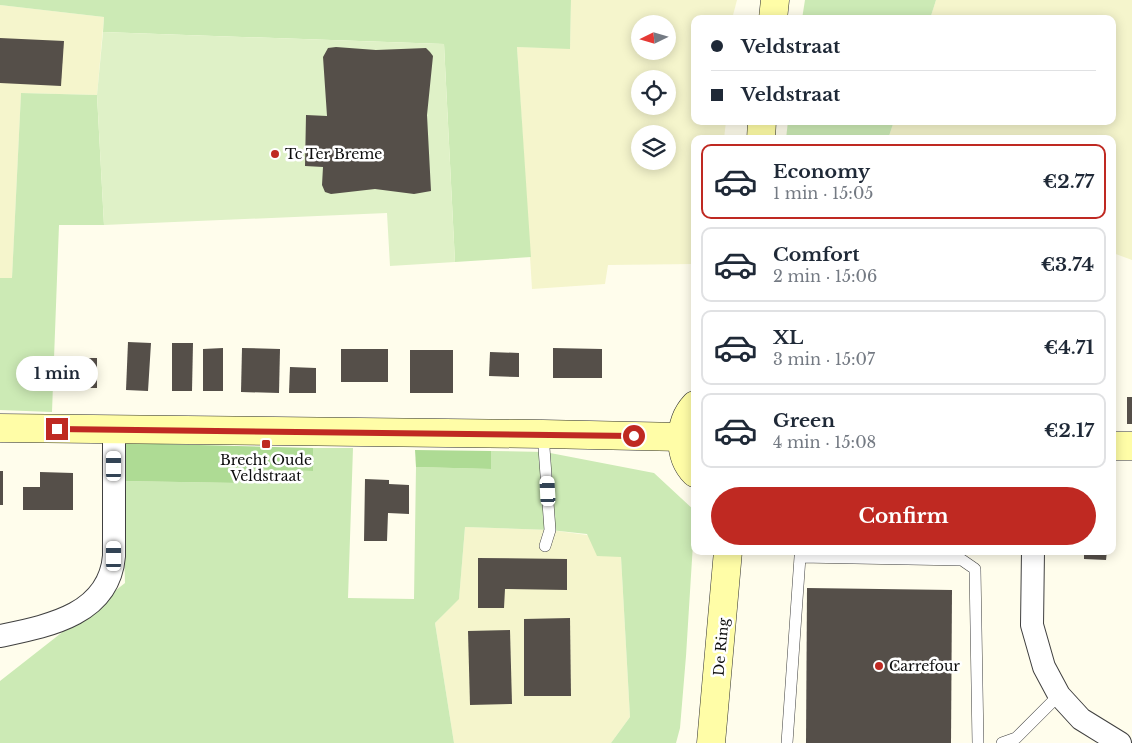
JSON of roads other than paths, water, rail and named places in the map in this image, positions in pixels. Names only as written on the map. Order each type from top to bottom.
[{"type":"street","points":[[774,15],[776,0]]},
{"type":"street","points":[[691,412],[685,422],[682,437],[685,456],[691,467]]},
{"type":"street","points":[[0,428],[682,437]]},
{"type":"street","points":[[0,636],[42,628],[66,619],[100,595],[113,570],[114,430]]},
{"type":"street","points":[[1116,446],[1132,446]]},
{"type":"street","name":"De Ring","points":[[712,743],[728,555]]},
{"type":"street","points":[[1033,555],[1032,625],[1044,667],[1059,695],[1081,719],[1120,743]]},
{"type":"lane","points":[[543,434],[550,530],[545,546]]},
{"type":"lane","points":[[787,743],[800,557],[962,560],[975,569],[978,743]]},
{"type":"lane","points":[[1002,743],[1016,738],[1059,695]]},
{"type":"place","name":"Tc Ter Breme","points":[[275,154]]},
{"type":"place","name":"Brecht Oude Veldstraat","points":[[266,444]]},
{"type":"place","name":"Carrefour","points":[[879,666]]}]
